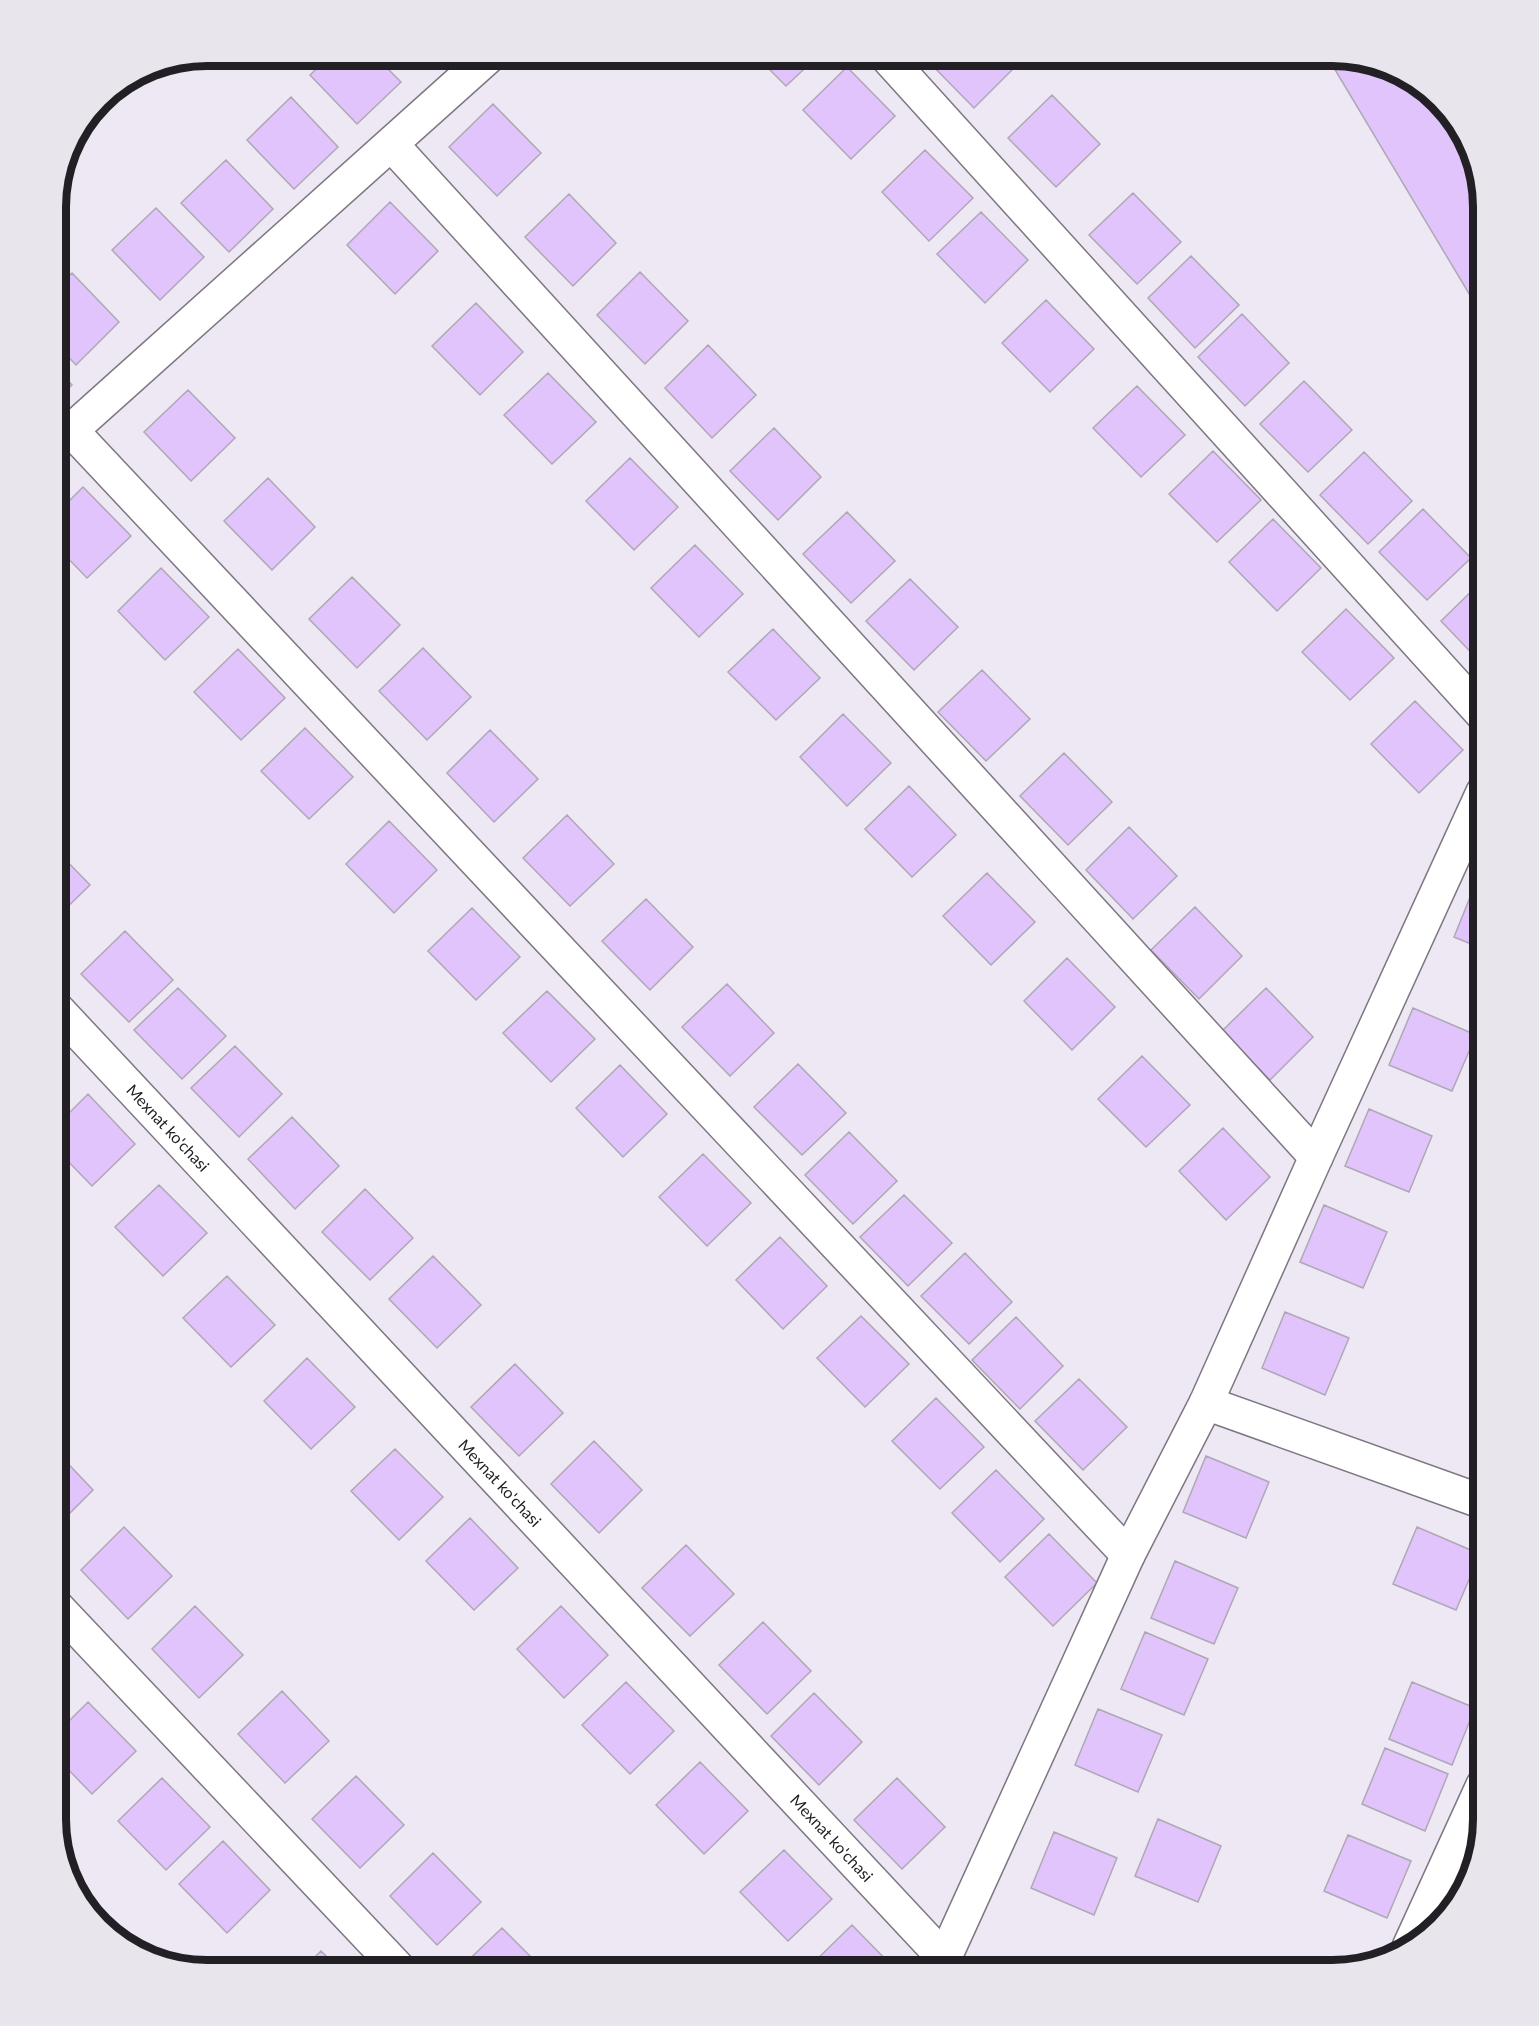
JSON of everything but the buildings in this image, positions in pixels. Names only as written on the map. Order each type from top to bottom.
[{"type":"street","points":[[66,434],[478,66]]},
{"type":"street","points":[[895,66],[1473,703]]},
{"type":"street","points":[[392,145],[1316,1156]]},
{"type":"street","points":[[66,440],[1128,1555]]},
{"type":"street","points":[[944,1960],[1128,1555],[1206,1403],[1316,1156],[1473,816]]},
{"type":"street","name":"Mexnat ko'chasi","points":[[66,1019],[938,1960]]},
{"type":"street","points":[[1206,1403],[1473,1498]]},
{"type":"street","points":[[66,1617],[390,1960]]},
{"type":"street","points":[[1416,1931],[1473,1809]]}]
